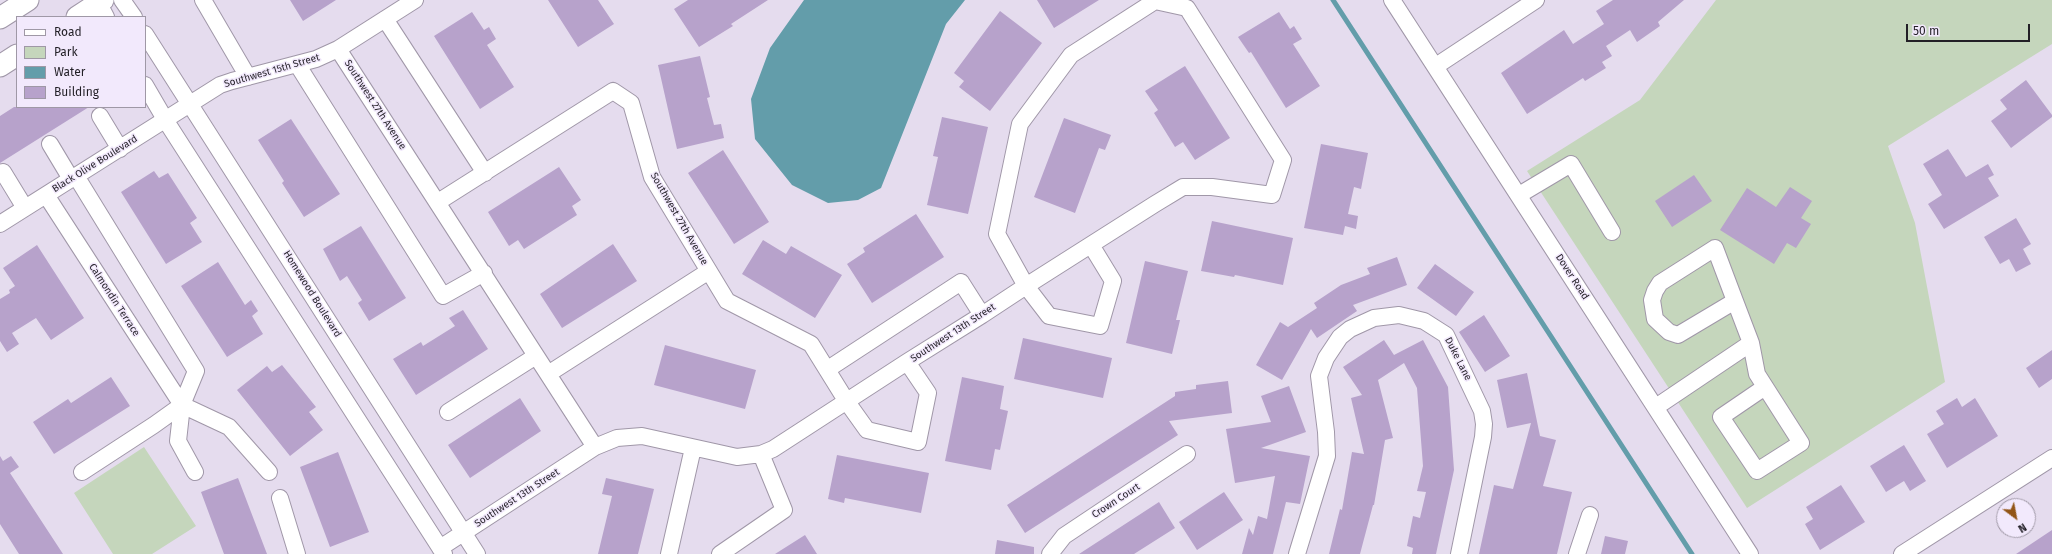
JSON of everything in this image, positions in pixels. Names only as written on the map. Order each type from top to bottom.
[{"type":"main road","points":[[0,18],[28,0]]},
{"type":"main road","points":[[79,16],[101,5]]},
{"type":"main road","points":[[0,66],[16,56]]},
{"type":"street","points":[[122,0],[133,16]]},
{"type":"street","points":[[203,0],[248,77]]},
{"type":"street","name":"Southwest 15th Street","points":[[191,105],[220,85],[316,59],[338,48],[385,19],[396,5],[415,0]]},
{"type":"street","name":"Dover Road","points":[[1392,0],[1750,554]]},
{"type":"street","points":[[1436,66],[1536,0]]},
{"type":"street","name":"Southwest 13th Street","points":[[755,455],[773,449],[1183,187],[1212,187],[1272,195],[1283,160],[1187,8],[1155,1],[1071,55],[1020,124],[996,234],[1026,286]]},
{"type":"street","points":[[385,19],[485,172]]},
{"type":"street","name":"Homewood Boulevard","points":[[146,36],[477,554]]},
{"type":"street","name":"Southwest 27th Avenue","points":[[338,48],[595,447]]},
{"type":"street","points":[[297,64],[443,296],[484,273]]},
{"type":"street","points":[[146,87],[166,121],[442,551]]},
{"type":"street","name":"Southwest 27th Avenue","points":[[438,202],[614,91],[632,103],[652,177],[727,301],[811,344],[828,369],[847,402],[867,430],[918,442],[928,393],[908,362]]},
{"type":"street","name":"Black Olive Boulevard","points":[[0,224],[191,105]]},
{"type":"street","points":[[100,116],[120,149]]},
{"type":"street","points":[[50,144],[74,178],[196,371],[182,405],[178,441],[195,472]]},
{"type":"street","points":[[1519,195],[1571,164],[1612,232]]},
{"type":"street","points":[[3,172],[25,208]]},
{"type":"street","name":"Calmondin Terrace","points":[[46,195],[182,405]]},
{"type":"street","points":[[1026,286],[1049,316],[1100,326],[1113,281],[1091,245]]},
{"type":"street","points":[[1736,301],[1678,335],[1669,332],[1661,326],[1655,318],[1652,310],[1654,291],[1660,283],[1715,248],[1736,301],[1752,343],[1757,374],[1801,443],[1757,471],[1721,417],[1765,387]]},
{"type":"street","points":[[548,374],[709,271]]},
{"type":"street","points":[[828,369],[961,282],[982,315]]},
{"type":"street","name":"Duke Lane","points":[[1297,554],[1327,456],[1326,432],[1319,376],[1326,358],[1332,347],[1350,329],[1374,318],[1399,315],[1424,321],[1446,335],[1482,411],[1484,424],[1483,437],[1459,554]]},
{"type":"street","points":[[1656,407],[1752,343]]},
{"type":"street","points":[[448,412],[536,356]]},
{"type":"street","points":[[82,472],[154,426],[182,405]]},
{"type":"street","points":[[182,405],[229,427],[270,472]]},
{"type":"street","points":[[595,447],[605,442],[630,436],[642,436],[724,455],[755,455],[784,510],[720,554]]},
{"type":"street","name":"Southwest 13th Street","points":[[442,551],[464,533],[595,447]]},
{"type":"street","points":[[670,554],[693,448]]},
{"type":"street","name":"Crown Court","points":[[1050,554],[1064,536],[1188,454]]},
{"type":"street","points":[[1902,554],[2052,458]]},
{"type":"street","points":[[280,498],[297,554]]},
{"type":"street","points":[[1577,554],[1590,515]]},
{"type":"green space","points":[[1716,0],[2052,0],[2052,44],[1888,146],[1915,223],[1945,382],[1747,508],[1527,171],[1640,100]]},
{"type":"green space","points":[[144,447],[196,526],[152,554],[113,554],[74,493]]},
{"type":"water","points":[[804,0],[965,0],[946,24],[881,188],[858,200],[828,203],[792,185],[755,139],[751,99],[770,48]]},
{"type":"building","points":[[290,0],[336,0],[303,21]]},
{"type":"building","points":[[548,0],[598,0],[614,24],[578,47]]},
{"type":"building","points":[[688,0],[768,0],[731,24],[733,26],[699,47],[674,9]]},
{"type":"building","points":[[1037,0],[1099,0],[1054,28]]},
{"type":"building","points":[[1613,0],[1684,0],[1658,22],[1660,26],[1637,42],[1630,30],[1606,46],[1612,56],[1602,62],[1606,68],[1585,81],[1583,78],[1527,114],[1501,73],[1564,30],[1573,44],[1604,24],[1596,11]]},
{"type":"building","points":[[1000,11],[1042,43],[990,111],[959,87],[964,81],[954,73]]},
{"type":"building","points":[[472,12],[484,30],[489,27],[496,39],[487,45],[514,87],[480,109],[434,36]]},
{"type":"building","points":[[1279,12],[1290,29],[1294,26],[1302,39],[1293,44],[1320,86],[1286,108],[1251,52],[1249,53],[1238,37]]},
{"type":"building","points":[[700,56],[710,97],[707,98],[714,125],[721,124],[724,138],[677,149],[658,65]]},
{"type":"building","points":[[1185,66],[1230,138],[1195,160],[1183,142],[1175,147],[1154,113],[1158,110],[1145,91]]},
{"type":"building","points":[[2026,80],[2052,117],[2011,148],[1991,121],[2007,109],[2000,100]]},
{"type":"building","points":[[14,107],[87,108],[0,163],[0,116]]},
{"type":"building","points":[[942,117],[988,127],[968,214],[927,205],[938,157],[933,156]]},
{"type":"building","points":[[1064,118],[1111,135],[1105,150],[1099,148],[1075,213],[1034,197]]},
{"type":"building","points":[[291,119],[340,194],[304,217],[282,183],[284,181],[258,140]]},
{"type":"building","points":[[1321,144],[1368,153],[1361,189],[1354,187],[1348,214],[1358,216],[1356,229],[1345,226],[1343,235],[1304,228]]},
{"type":"building","points":[[1948,149],[1966,177],[1988,164],[1994,175],[1988,178],[1999,196],[1944,229],[1928,204],[1942,195],[1923,164]]},
{"type":"building","points":[[723,150],[769,222],[734,244],[688,173]]},
{"type":"building","points":[[559,167],[581,200],[572,206],[577,215],[524,249],[518,240],[509,246],[488,212]]},
{"type":"building","points":[[154,171],[159,178],[168,173],[197,218],[190,223],[202,242],[166,264],[121,192]]},
{"type":"building","points":[[1694,175],[1712,201],[1672,227],[1655,201]]},
{"type":"building","points":[[1790,187],[1812,201],[1801,218],[1811,224],[1796,248],[1787,243],[1774,264],[1720,230],[1747,188],[1776,207]]},
{"type":"building","points":[[916,214],[944,257],[872,303],[847,264],[865,252],[863,248]]},
{"type":"building","points":[[2016,218],[2031,244],[2023,249],[2031,264],[2016,272],[2009,259],[2000,264],[1984,237]]},
{"type":"building","points":[[1212,221],[1293,238],[1283,285],[1235,275],[1234,277],[1201,271]]},
{"type":"building","points":[[361,226],[406,298],[369,321],[358,303],[362,300],[347,276],[340,281],[323,249]]},
{"type":"building","points":[[763,240],[786,254],[791,246],[842,275],[815,318],[742,274]]},
{"type":"building","points":[[613,244],[637,281],[562,328],[540,294]]},
{"type":"building","points":[[37,245],[84,318],[51,340],[36,318],[12,333],[19,344],[7,352],[0,341],[0,299],[10,293],[9,290],[15,286],[3,268]]},
{"type":"building","points":[[1397,257],[1407,285],[1353,305],[1357,311],[1317,338],[1311,329],[1282,380],[1256,365],[1280,322],[1288,327],[1317,308],[1314,303],[1341,285],[1370,274],[1367,268]]},
{"type":"building","points":[[1145,261],[1188,271],[1176,320],[1180,320],[1172,354],[1126,343]]},
{"type":"building","points":[[218,262],[245,305],[251,300],[258,311],[252,316],[263,334],[227,357],[181,286]]},
{"type":"building","points":[[1435,264],[1474,292],[1456,316],[1417,288]]},
{"type":"building","points":[[463,310],[488,349],[416,395],[393,359],[421,342],[423,346],[455,326],[449,318]]},
{"type":"building","points":[[1484,315],[1510,356],[1485,372],[1459,332]]},
{"type":"building","points":[[1023,338],[1112,358],[1103,398],[1014,379]]},
{"type":"building","points":[[1384,340],[1394,355],[1423,340],[1448,387],[1454,470],[1436,554],[1412,554],[1413,548],[1407,546],[1413,516],[1420,518],[1426,492],[1417,491],[1423,466],[1417,388],[1404,363],[1378,380],[1393,438],[1385,440],[1374,505],[1360,554],[1329,554],[1340,509],[1342,510],[1352,452],[1364,454],[1351,398],[1362,395],[1343,367]]},
{"type":"building","points":[[665,345],[756,370],[745,409],[654,385]]},
{"type":"building","points":[[2052,350],[2052,379],[2039,388],[2026,368]]},
{"type":"building","points":[[282,365],[316,407],[309,412],[323,430],[290,456],[237,390],[267,366],[272,372]]},
{"type":"building","points":[[1527,373],[1540,436],[1556,440],[1543,486],[1572,492],[1557,554],[1479,554],[1494,485],[1513,489],[1531,423],[1507,428],[1497,380]]},
{"type":"building","points":[[111,377],[130,406],[54,454],[33,422],[68,399],[71,403]]},
{"type":"building","points":[[962,377],[1004,386],[1000,409],[1008,411],[1000,450],[995,449],[991,470],[945,461]]},
{"type":"building","points":[[1228,381],[1232,413],[1169,421],[1178,435],[1025,533],[1007,505],[1175,396],[1175,392],[1196,389],[1196,385]]},
{"type":"building","points":[[1289,386],[1306,432],[1261,448],[1310,456],[1300,504],[1286,502],[1273,554],[1242,554],[1249,528],[1253,535],[1258,516],[1267,519],[1275,476],[1235,483],[1226,429],[1271,422],[1261,396]]},
{"type":"building","points":[[520,398],[541,431],[470,478],[448,445]]},
{"type":"building","points":[[1957,398],[1962,407],[1975,398],[1998,436],[1947,468],[1927,434],[1944,424],[1936,411]]},
{"type":"building","points":[[1904,445],[1926,481],[1910,491],[1904,481],[1886,492],[1870,466]]},
{"type":"building","points":[[338,452],[369,532],[330,547],[300,467]]},
{"type":"building","points":[[837,455],[929,473],[921,513],[845,498],[844,503],[828,499]]},
{"type":"building","points":[[0,456],[3,461],[11,456],[19,467],[10,473],[63,554],[19,554],[0,524]]},
{"type":"building","points":[[238,478],[267,554],[224,554],[201,492]]},
{"type":"building","points":[[606,478],[654,489],[638,554],[598,554],[612,496],[602,494]]},
{"type":"building","points":[[1841,485],[1865,522],[1820,550],[1805,524],[1813,519],[1806,507]]},
{"type":"building","points":[[1224,492],[1243,520],[1197,550],[1179,522]]},
{"type":"building","points":[[1159,502],[1175,528],[1134,554],[1079,554]]},
{"type":"building","points":[[2052,530],[2052,554],[2016,554]]},
{"type":"building","points":[[805,535],[817,554],[775,554]]},
{"type":"building","points":[[1605,536],[1628,541],[1625,554],[1601,554]]},
{"type":"building","points":[[997,540],[1034,547],[1034,554],[995,554]]},
{"type":"waterway","points":[[1333,0],[1692,554]]}]
